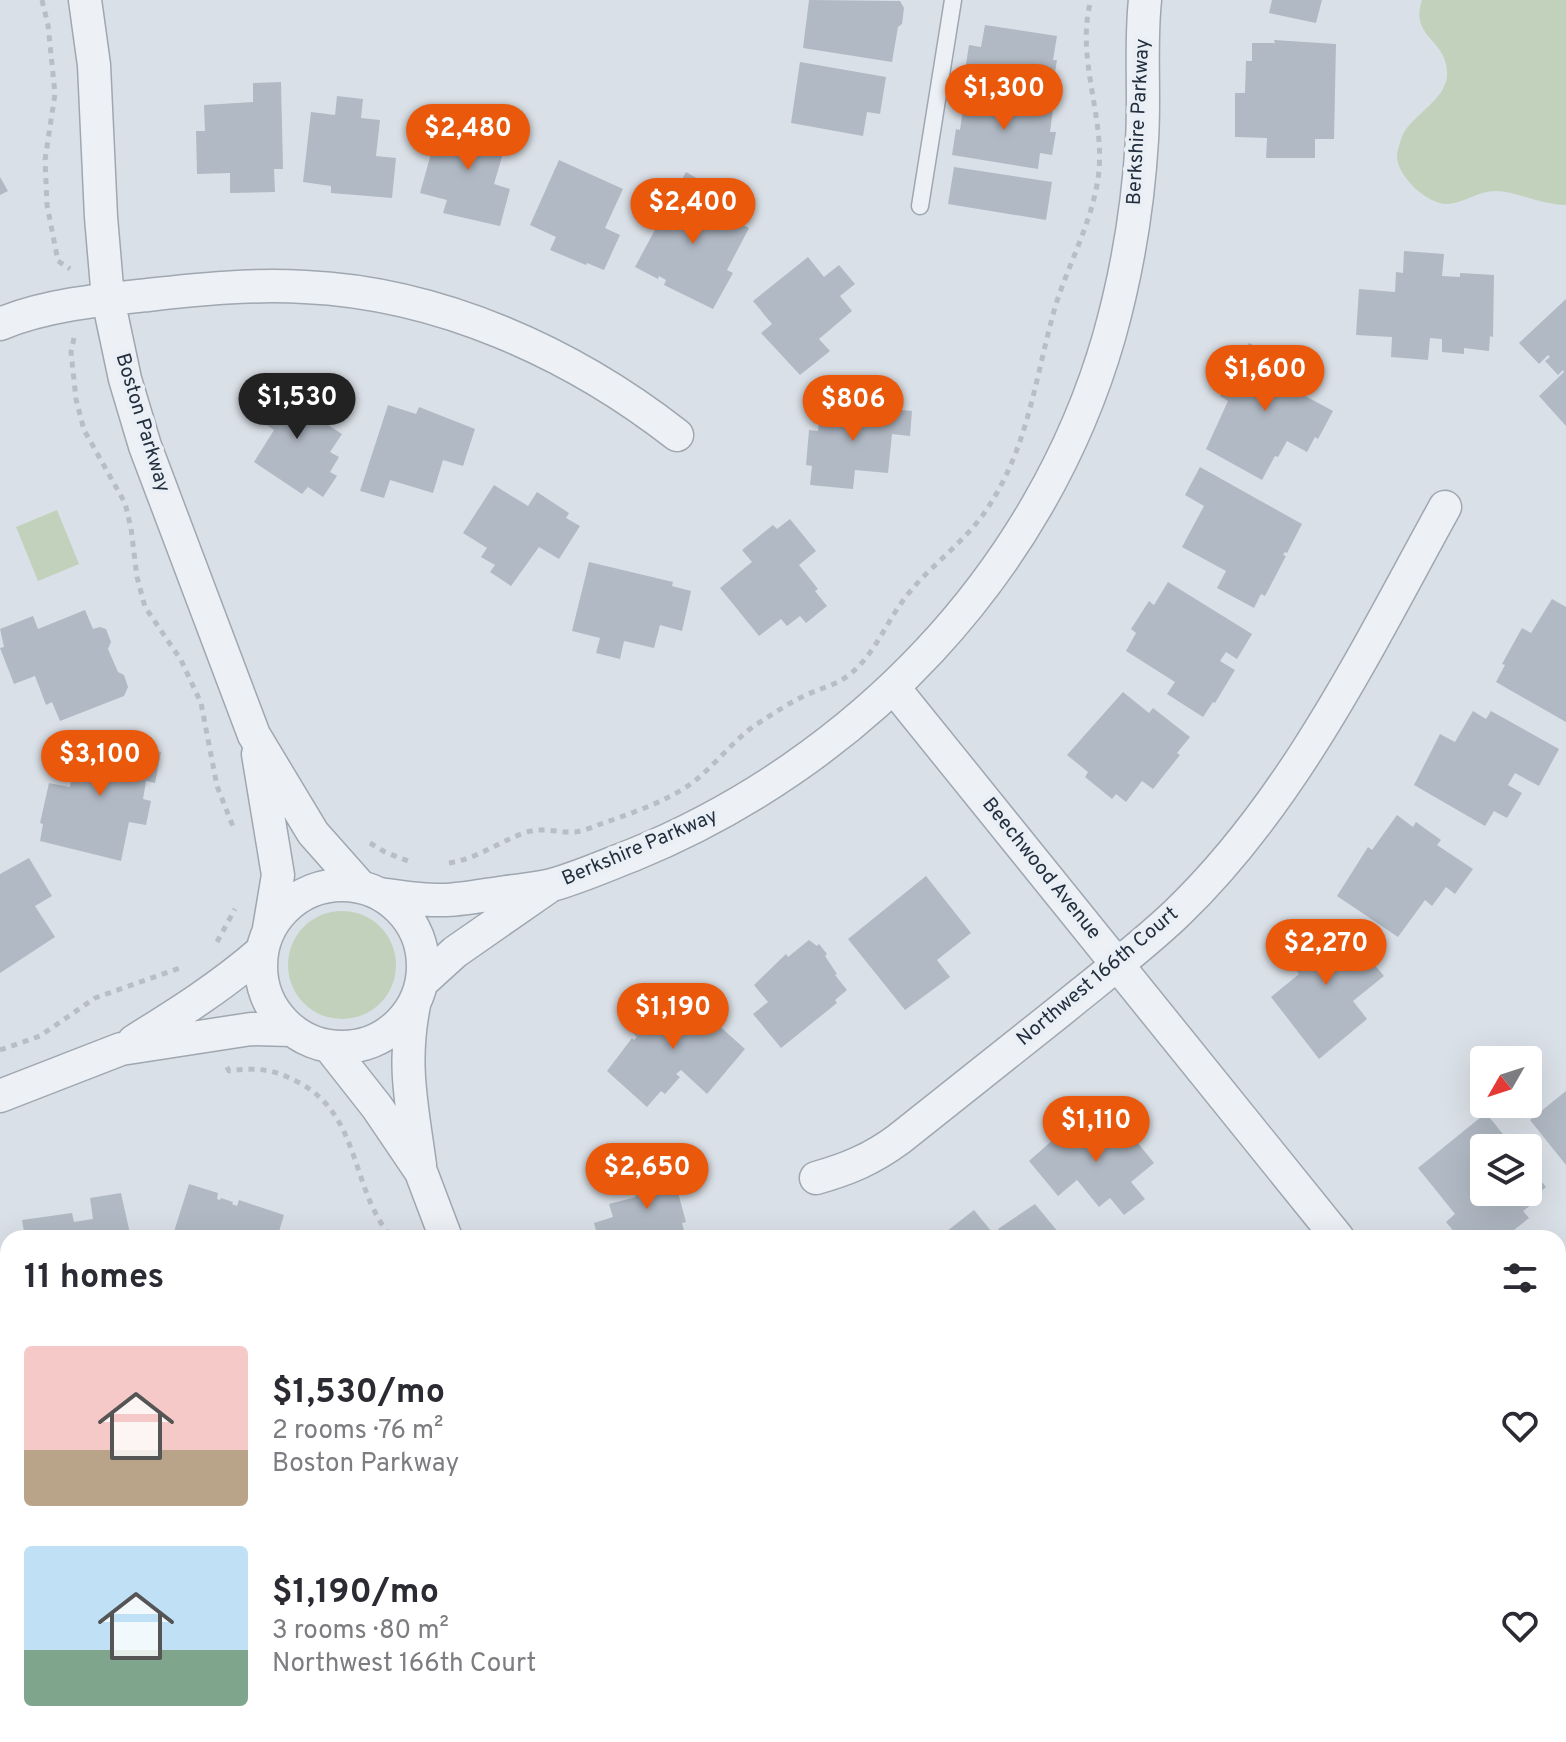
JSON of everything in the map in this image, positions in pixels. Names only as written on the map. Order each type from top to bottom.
[{"type":"street","name":"Boston Parkway","points":[[85,0],[94,65],[108,299],[125,379],[145,446],[254,735],[313,833],[370,890]]},
{"type":"street","name":"Berkshire Parkway","points":[[418,992],[455,952],[550,886],[663,842],[727,811],[842,734],[894,688],[940,640],[999,564],[1057,469],[1086,404],[1126,271],[1143,137],[1145,0]]},
{"type":"street","points":[[0,324],[18,317],[108,299],[251,286],[308,287],[379,297],[447,312],[542,350],[638,405],[677,435]]},
{"type":"street","name":"Northwest 166th Court","points":[[816,1178],[854,1167],[876,1156],[1118,965],[1177,913],[1223,863],[1308,749],[1445,507]]},
{"type":"street","name":"Beechwood Avenue","points":[[894,688],[1332,1230]]},
{"type":"street","name":"Boston Parkway","points":[[254,735],[278,875],[265,940]]},
{"type":"street","points":[[0,1096],[121,1049],[202,999],[231,978],[265,940],[281,912],[297,897],[317,888],[340,884],[370,890],[397,906],[410,922],[419,941],[423,961],[407,1039],[407,1078],[421,1172],[443,1230]]},
{"type":"street","name":"Berkshire Parkway","points":[[370,890],[413,899],[447,900],[550,886]]},
{"type":"street","points":[[265,940],[260,973],[266,994],[276,1014],[309,1041],[350,1047],[370,1042],[389,1033],[404,1019],[418,992]]},
{"type":"street","points":[[121,1049],[251,1029],[292,1030]]},
{"type":"street","points":[[329,1046],[377,1107],[421,1172]]},
{"type":"lane","points":[[920,206],[953,0]]},
{"type":"path","points":[[446,863],[487,853],[531,831],[576,832],[598,825],[691,783],[737,740],[781,708],[850,675],[871,654],[903,600],[987,510],[1013,463],[1028,421],[1056,307],[1087,225],[1097,185],[1101,151],[1085,26],[1091,0]]},
{"type":"path","points":[[361,834],[385,852],[414,862]]},
{"type":"path","points":[[210,949],[235,912],[237,900]]},
{"type":"path","points":[[0,1050],[40,1036],[95,998],[189,965]]},
{"type":"path","points":[[229,1071],[255,1068],[285,1075],[319,1094],[341,1122],[371,1207],[387,1230]]},
{"type":"green space","points":[[1422,0],[1566,0],[1566,205],[1495,191],[1454,203],[1440,203],[1423,195],[1408,181],[1397,157],[1403,134],[1435,100],[1447,76],[1442,54],[1421,23],[1419,13]]},
{"type":"green space","points":[[57,510],[79,564],[38,581],[16,527]]},
{"type":"green space","points":[[342,911],[363,916],[380,927],[391,944],[396,965],[391,986],[380,1003],[363,1014],[342,1019],[321,1014],[304,1003],[293,986],[288,965],[293,944],[304,927],[321,916]]},
{"type":"building","points":[[809,0],[900,1],[904,8],[902,24],[898,27],[892,62],[803,48]]},
{"type":"building","points":[[1272,0],[1322,0],[1316,23],[1269,13]]},
{"type":"building","points":[[985,25],[1057,36],[1051,96],[963,83],[969,45],[981,47]]},
{"type":"building","points":[[1274,40],[1336,44],[1334,139],[1315,139],[1315,158],[1266,158],[1267,138],[1235,137],[1235,93],[1245,93],[1246,61],[1252,61],[1252,43],[1275,43]]},
{"type":"building","points":[[800,62],[886,77],[880,114],[867,112],[863,136],[791,123]]},
{"type":"building","points":[[281,82],[283,169],[274,169],[275,192],[230,193],[230,173],[197,174],[196,131],[205,131],[204,105],[253,102],[253,83]]},
{"type":"building","points":[[965,95],[1053,109],[1050,132],[1056,132],[1052,155],[1040,153],[1038,169],[952,155],[956,129],[960,130]]},
{"type":"building","points":[[337,96],[363,99],[361,118],[380,120],[376,156],[396,158],[392,198],[331,193],[331,186],[303,182],[311,112],[335,115]]},
{"type":"building","points":[[471,114],[496,121],[491,138],[506,143],[494,184],[510,189],[500,226],[443,213],[447,200],[420,193],[439,125],[466,132]]},
{"type":"building","points":[[559,160],[623,189],[605,228],[620,235],[604,270],[550,250],[556,237],[530,225]]},
{"type":"building","points":[[954,167],[1052,182],[1046,220],[948,204]]},
{"type":"building","points":[[686,172],[707,184],[698,201],[749,228],[727,270],[733,273],[713,309],[664,285],[666,280],[659,276],[658,279],[635,267]]},
{"type":"building","points":[[0,177],[8,191],[0,195]]},
{"type":"building","points":[[1404,251],[1444,254],[1442,276],[1460,277],[1460,273],[1494,275],[1493,337],[1490,336],[1489,351],[1464,348],[1464,354],[1442,352],[1442,339],[1430,338],[1428,360],[1391,357],[1392,337],[1356,335],[1359,289],[1395,292],[1396,272],[1403,273]]},
{"type":"building","points":[[808,257],[824,277],[839,265],[855,284],[840,296],[852,311],[819,339],[830,351],[800,375],[761,333],[772,324],[753,301]]},
{"type":"building","points":[[1566,299],[1566,426],[1539,396],[1563,370],[1558,375],[1545,361],[1550,357],[1548,355],[1539,364],[1519,343]]},
{"type":"building","points":[[1249,343],[1308,375],[1298,392],[1333,411],[1307,452],[1287,441],[1262,480],[1206,449],[1228,401],[1220,396]]},
{"type":"building","points":[[272,382],[287,391],[290,386],[322,407],[316,417],[342,434],[330,452],[339,457],[330,472],[337,476],[323,497],[308,487],[302,494],[254,462],[274,430],[252,415]]},
{"type":"building","points":[[821,403],[912,411],[910,436],[892,434],[888,473],[855,470],[853,489],[810,485],[812,466],[806,465],[809,430],[818,431]]},
{"type":"building","points":[[388,405],[416,414],[419,407],[475,429],[463,466],[443,460],[433,493],[390,480],[384,498],[360,491]]},
{"type":"building","points":[[1200,467],[1302,524],[1283,555],[1286,556],[1265,596],[1261,594],[1254,608],[1217,588],[1226,571],[1182,547],[1204,506],[1185,495]]},
{"type":"building","points":[[494,485],[528,506],[537,492],[569,513],[566,518],[580,526],[559,559],[539,547],[511,586],[490,572],[495,565],[481,557],[487,548],[463,533]]},
{"type":"building","points":[[790,519],[816,551],[799,565],[827,606],[806,623],[800,616],[787,626],[781,619],[759,636],[720,588],[752,562],[742,550],[773,525],[777,529]]},
{"type":"building","points":[[589,562],[673,582],[672,586],[691,591],[682,631],[660,625],[654,648],[624,641],[620,659],[596,653],[600,638],[572,631]]},
{"type":"building","points":[[1168,582],[1252,634],[1237,659],[1226,652],[1220,661],[1235,670],[1203,717],[1167,694],[1175,682],[1126,651],[1136,633],[1131,629],[1149,601],[1154,605]]},
{"type":"building","points":[[1552,599],[1566,607],[1566,722],[1496,682],[1505,665],[1502,664],[1522,628],[1531,633]]},
{"type":"building","points":[[85,610],[93,629],[106,629],[111,642],[108,649],[128,687],[124,696],[60,721],[52,702],[46,705],[35,676],[14,684],[0,648],[4,647],[0,629],[33,616],[38,629]]},
{"type":"building","points":[[1123,692],[1149,713],[1153,708],[1190,737],[1153,789],[1142,781],[1126,802],[1116,794],[1112,799],[1085,777],[1088,772],[1067,755]]},
{"type":"building","points":[[1473,711],[1486,719],[1491,711],[1559,749],[1539,786],[1515,773],[1508,785],[1522,793],[1507,818],[1494,811],[1485,826],[1414,785],[1440,734],[1455,742]]},
{"type":"building","points":[[80,735],[161,752],[155,783],[146,781],[143,799],[151,801],[146,825],[129,822],[121,861],[40,841],[43,824],[40,823],[49,783],[70,787],[71,778],[67,777]]},
{"type":"building","points":[[1397,815],[1413,827],[1416,822],[1441,840],[1437,845],[1473,869],[1455,894],[1446,887],[1432,906],[1425,900],[1398,937],[1337,896],[1368,847],[1372,850]]},
{"type":"building","points":[[29,858],[52,896],[35,906],[55,937],[0,973],[0,874]]},
{"type":"building","points":[[926,876],[971,933],[937,960],[950,977],[905,1010],[848,939]]},
{"type":"building","points":[[1325,920],[1331,928],[1338,922],[1384,976],[1353,1001],[1367,1019],[1319,1059],[1271,997],[1299,974],[1286,958],[1293,952],[1288,947]]},
{"type":"building","points":[[809,940],[817,946],[819,944],[827,954],[825,956],[835,975],[847,990],[835,1000],[837,1003],[781,1048],[753,1014],[768,1002],[754,985],[786,954],[788,957]]},
{"type":"building","points":[[657,987],[696,1023],[705,1013],[745,1049],[707,1094],[681,1070],[676,1074],[680,1077],[665,1094],[661,1091],[647,1107],[607,1071],[632,1038],[637,1037],[630,1030],[644,1014],[638,1008]]},
{"type":"building","points":[[1566,1091],[1566,1165],[1530,1120],[1542,1118],[1542,1110]]},
{"type":"building","points":[[1108,1116],[1116,1126],[1121,1122],[1154,1163],[1131,1182],[1145,1199],[1124,1215],[1110,1198],[1099,1207],[1077,1180],[1058,1196],[1029,1161],[1073,1122],[1085,1136]]},
{"type":"building","points":[[1480,1118],[1490,1118],[1503,1134],[1470,1134],[1470,1206],[1530,1206],[1523,1211],[1529,1218],[1514,1230],[1452,1230],[1446,1222],[1455,1214],[1418,1168]]},
{"type":"building","points":[[668,1169],[673,1186],[676,1185],[686,1222],[682,1223],[684,1230],[596,1230],[594,1223],[613,1217],[609,1204],[636,1197],[631,1179]]},
{"type":"building","points":[[189,1184],[218,1193],[217,1199],[233,1202],[237,1206],[239,1200],[284,1215],[279,1230],[175,1230]]},
{"type":"building","points":[[121,1193],[129,1230],[24,1230],[22,1220],[72,1213],[74,1222],[93,1219],[90,1198]]},
{"type":"building","points":[[1035,1204],[1056,1230],[999,1230]]},
{"type":"building","points":[[974,1210],[990,1230],[948,1230]]}]
